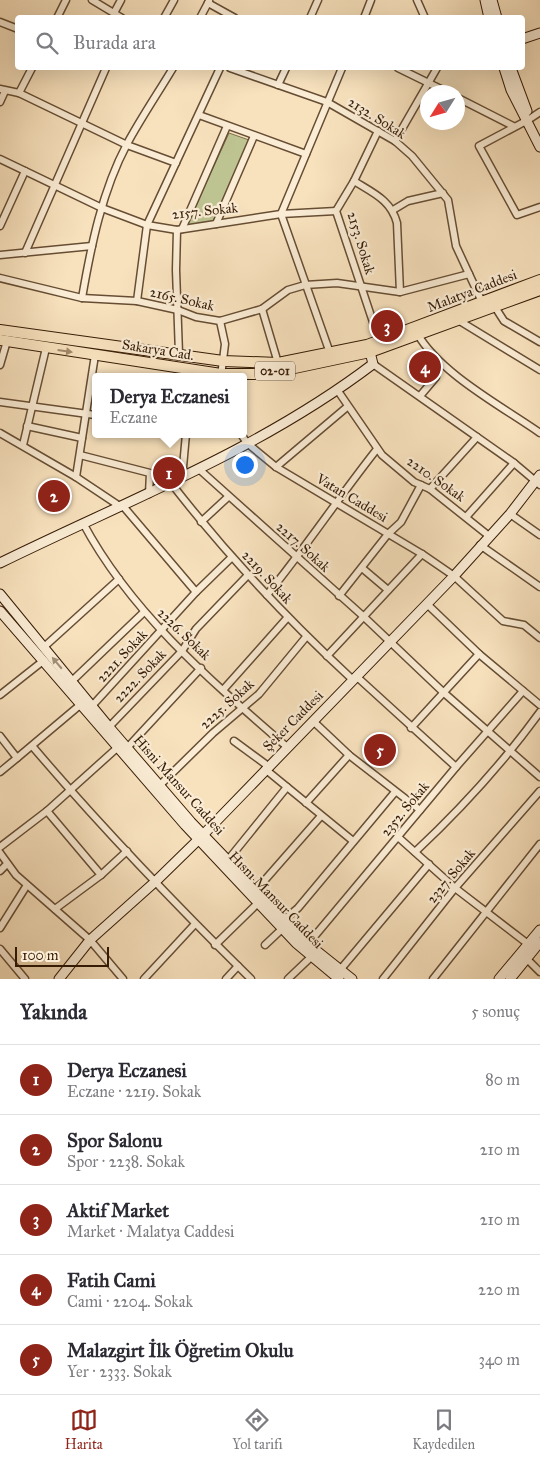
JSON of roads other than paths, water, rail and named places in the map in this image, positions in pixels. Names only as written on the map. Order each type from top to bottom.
[{"type":"main road","points":[[485,0],[488,15]]},
{"type":"main road","points":[[492,0],[496,15]]},
{"type":"main road","points":[[525,38],[540,33]]},
{"type":"main road","points":[[505,70],[511,90],[540,135]]},
{"type":"main road","points":[[512,70],[540,147]]},
{"type":"main road","name":"Malatya Caddesi","points":[[0,330],[222,361],[278,363],[330,353],[379,340],[540,280]]},
{"type":"main road","name":"Sakarya Cad.","points":[[247,374],[290,369],[370,352],[417,333],[540,290]]},
{"type":"main road","name":"Sakarya Cad.","points":[[4,341],[192,373]]},
{"type":"main road","points":[[0,563],[200,470],[338,391],[373,364],[370,352]]},
{"type":"main road","name":"Şeker Caddesi","points":[[59,979],[90,940],[156,881],[201,837],[454,576],[539,481]]},
{"type":"main road","name":"Hisni Mansur Caddesi","points":[[0,594],[109,727],[160,785],[201,837],[228,860],[257,889],[284,924],[308,944],[336,976],[352,979]]},
{"type":"main road","name":"Hısnı Mansur Caddesi","points":[[1,614],[117,748],[201,837],[258,903],[284,924],[311,957],[336,976]]},
{"type":"main road","points":[[499,979],[540,930]]},
{"type":"main road","points":[[510,979],[540,942]]},
{"type":"street","points":[[58,15],[66,0]]},
{"type":"street","points":[[92,0],[117,15]]},
{"type":"street","points":[[114,13],[121,0]]},
{"type":"street","points":[[166,15],[174,0]]},
{"type":"street","points":[[365,15],[371,0]]},
{"type":"street","points":[[417,0],[424,15]]},
{"type":"street","points":[[202,15],[209,1],[230,15]]},
{"type":"street","points":[[311,15],[316,1]]},
{"type":"street","points":[[0,22],[15,28]]},
{"type":"street","points":[[19,93],[31,70]]},
{"type":"street","points":[[25,253],[83,124],[104,70]]},
{"type":"street","points":[[82,298],[92,246],[102,208],[126,145],[172,70]]},
{"type":"street","points":[[137,301],[147,225],[219,70]]},
{"type":"street","name":"2132. Sokak","points":[[236,70],[327,102],[395,141],[412,156],[448,200],[456,246],[482,302]]},
{"type":"street","points":[[278,85],[285,70]]},
{"type":"street","points":[[330,353],[282,214],[341,70]]},
{"type":"street","points":[[402,70],[432,85]]},
{"type":"street","points":[[395,141],[436,70]]},
{"type":"street","points":[[0,102],[2,90],[19,93],[126,145],[176,163]]},
{"type":"street","points":[[465,102],[513,126]]},
{"type":"street","points":[[540,112],[529,120],[513,126],[479,146],[517,215],[540,207]]},
{"type":"street","points":[[199,115],[306,154]]},
{"type":"street","points":[[179,354],[176,270],[180,229],[227,126]]},
{"type":"street","name":"2153. Sokak","points":[[378,131],[354,181],[336,211],[379,340]]},
{"type":"street","points":[[216,224],[254,136]]},
{"type":"street","name":"2157. Sokak","points":[[0,159],[102,208],[147,225],[180,229],[282,214],[336,211]]},
{"type":"street","points":[[0,226],[25,171]]},
{"type":"street","points":[[354,181],[390,205],[393,210],[397,223],[400,292]]},
{"type":"street","points":[[393,210],[408,201],[443,193]]},
{"type":"street","points":[[0,256],[92,246]]},
{"type":"street","name":"2165. Sokak","points":[[0,278],[82,298],[137,301],[178,310],[196,317],[220,320],[262,310],[288,290],[305,285],[336,283],[400,292],[469,274]]},
{"type":"street","points":[[495,307],[504,321],[540,342]]},
{"type":"street","points":[[262,310],[278,363]]},
{"type":"street","points":[[457,319],[540,370]]},
{"type":"street","points":[[220,320],[225,344],[221,373]]},
{"type":"street","points":[[417,333],[423,344],[443,364],[486,397],[540,433]]},
{"type":"street","points":[[0,364],[4,341]]},
{"type":"street","points":[[23,445],[46,348]]},
{"type":"street","points":[[93,373],[95,355]]},
{"type":"street","points":[[373,364],[539,481]]},
{"type":"street","points":[[420,396],[436,376]]},
{"type":"street","points":[[76,477],[92,377]]},
{"type":"street","name":"2210. Sokak","points":[[338,391],[347,408],[377,449],[414,482],[430,489],[489,536]]},
{"type":"street","points":[[0,402],[92,415]]},
{"type":"street","points":[[276,466],[347,408]]},
{"type":"street","points":[[27,426],[82,438]]},
{"type":"street","points":[[0,433],[76,477],[122,507],[196,592]]},
{"type":"street","points":[[430,489],[477,437]]},
{"type":"street","points":[[182,478],[186,438]]},
{"type":"street","name":"Vatan Caddesi","points":[[244,438],[247,443],[276,466],[422,554],[454,576],[502,621],[524,625],[540,638]]},
{"type":"street","points":[[267,595],[296,559],[335,502],[377,449]]},
{"type":"street","points":[[80,455],[150,473],[149,494]]},
{"type":"street","points":[[466,516],[514,463]]},
{"type":"street","name":"2217. Sokak","points":[[200,470],[296,559],[363,616],[443,692],[511,752],[539,773]]},
{"type":"street","name":"2219. Sokak","points":[[171,483],[201,522],[306,638],[456,767]]},
{"type":"street","points":[[339,596],[388,534],[401,522],[421,485]]},
{"type":"street","points":[[201,522],[228,496]]},
{"type":"street","points":[[510,514],[540,536]]},
{"type":"street","name":"2226. Sokak","points":[[84,523],[119,579],[144,612],[182,651],[287,747]]},
{"type":"street","points":[[480,545],[540,587]]},
{"type":"street","points":[[327,656],[422,554]]},
{"type":"street","name":"2221. Sokak","points":[[92,706],[196,592],[232,557]]},
{"type":"street","points":[[362,568],[388,590]]},
{"type":"street","name":"2222. Sokak","points":[[109,727],[182,651],[196,629],[248,575]]},
{"type":"street","points":[[44,647],[119,579]]},
{"type":"street","points":[[427,604],[479,654],[523,692],[539,702]]},
{"type":"street","points":[[72,681],[144,612]]},
{"type":"street","points":[[224,690],[288,617]]},
{"type":"street","name":"2225. Sokak","points":[[160,785],[213,733],[244,709],[283,668],[306,638]]},
{"type":"street","points":[[411,728],[479,654]]},
{"type":"street","points":[[0,695],[43,661]]},
{"type":"street","points":[[127,748],[201,668]]},
{"type":"street","name":"2352. Sokak","points":[[308,944],[456,767],[523,692]]},
{"type":"street","points":[[0,772],[33,747],[80,706]]},
{"type":"street","points":[[415,852],[464,805],[511,752],[540,712]]},
{"type":"street","points":[[313,721],[349,755],[420,810]]},
{"type":"street","points":[[0,736],[17,758]]},
{"type":"street","points":[[234,741],[267,767],[287,787],[353,842]]},
{"type":"street","points":[[33,747],[126,851],[215,945],[251,979]]},
{"type":"street","points":[[0,847],[47,811],[117,748]]},
{"type":"street","points":[[306,803],[349,755]]},
{"type":"street","points":[[228,860],[287,787]]},
{"type":"street","name":"2327. Sokak","points":[[382,979],[456,888],[540,791]]},
{"type":"street","points":[[265,945],[395,792]]},
{"type":"street","points":[[47,811],[101,875]]},
{"type":"street","points":[[257,889],[322,816]]},
{"type":"street","points":[[398,836],[456,888],[528,944]]},
{"type":"street","points":[[433,979],[540,844]]},
{"type":"street","points":[[55,909],[101,875],[126,851]]},
{"type":"street","points":[[0,853],[7,864],[27,885],[90,940],[123,979]]},
{"type":"street","points":[[0,871],[7,864]]},
{"type":"street","points":[[336,976],[429,864]]},
{"type":"street","points":[[1,924],[27,885]]},
{"type":"street","points":[[215,945],[258,903]]},
{"type":"street","points":[[144,979],[195,924]]},
{"type":"street","points":[[0,949],[25,979]]},
{"type":"street","points":[[288,979],[311,957]]},
{"type":"street","points":[[527,959],[540,972]]},
{"type":"street","points":[[226,979],[238,966]]},
{"type":"place","name":"Aktif Market","points":[[387,326]]},
{"type":"place","name":"Fatih Cami","points":[[425,367]]},
{"type":"place","name":"Derya Eczanesi","points":[[169,473]]},
{"type":"place","name":"Spor Salonu","points":[[54,496]]},
{"type":"place","name":"Malazgirt İlk Öğretim Okulu","points":[[380,750]]}]
